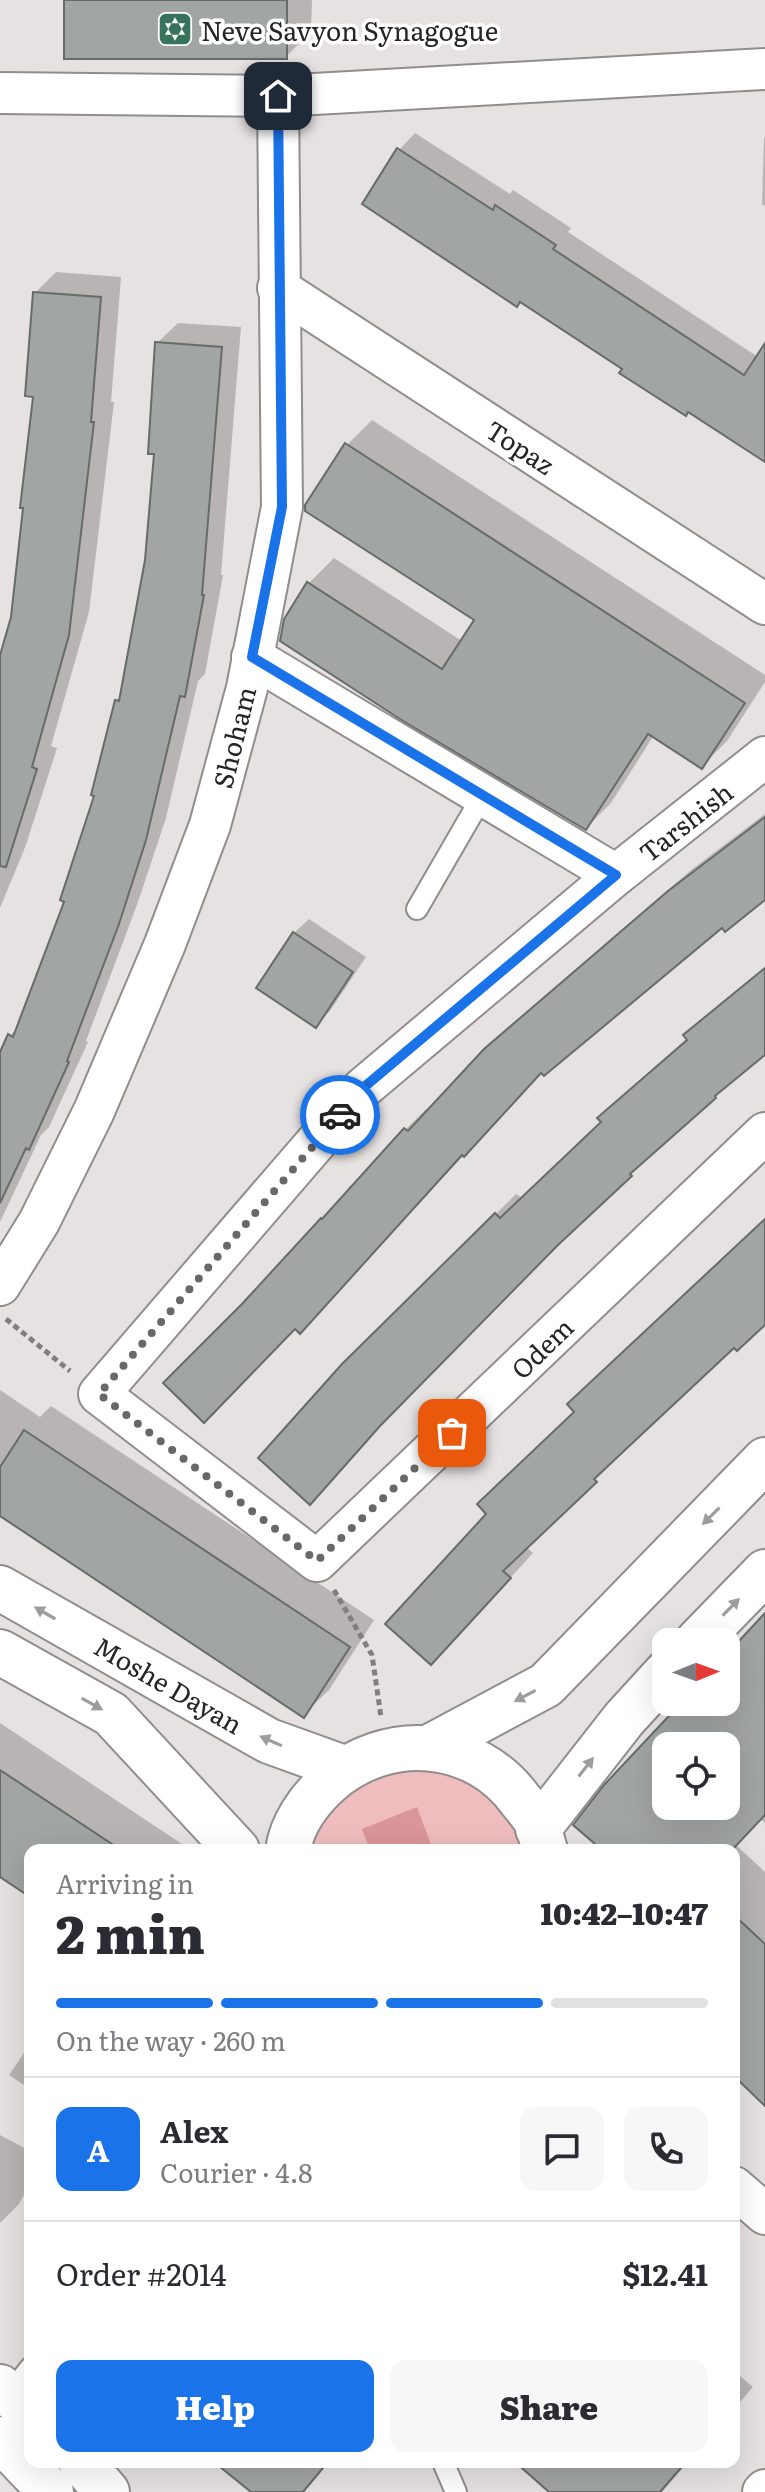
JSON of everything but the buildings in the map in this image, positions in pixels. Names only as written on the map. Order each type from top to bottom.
[{"type":"street","points":[[0,93],[278,96],[765,69]]},
{"type":"street","name":"Shoham","points":[[0,1285],[39,1222],[94,1111],[165,944],[210,825],[247,688],[282,507],[278,96]]},
{"type":"street","name":"Topaz","points":[[278,288],[765,604]]},
{"type":"street","points":[[252,657],[616,875]]},
{"type":"street","name":"Tarshish","points":[[99,1394],[363,1088],[616,875],[765,757]]},
{"type":"street","name":"Odem","points":[[317,1561],[765,1133]]},
{"type":"street","points":[[99,1394],[317,1561]]},
{"type":"street","points":[[430,1747],[546,1685],[765,1460]]},
{"type":"street","points":[[711,1628],[765,1572]]},
{"type":"street","name":"Moshe Dayan","points":[[0,1588],[269,1741],[344,1768]]},
{"type":"street","points":[[0,1652],[111,1714],[231,1844]]},
{"type":"street","points":[[541,1839],[624,1719],[652,1688]]},
{"type":"street","points":[[289,1844],[311,1799],[344,1768],[385,1750],[430,1747],[473,1759],[510,1785],[536,1820],[541,1839]]},
{"type":"street","points":[[740,2192],[765,2214]]},
{"type":"street","points":[[0,2439],[24,2464]]},
{"type":"street","points":[[28,2468],[51,2492]]},
{"type":"street","points":[[86,2468],[107,2492]]},
{"type":"lane","points":[[417,909],[483,795]]},
{"type":"lane","points":[[446,2468],[456,2492]]},
{"type":"path","points":[[0,1314],[99,1394]]},
{"type":"path","points":[[317,1561],[372,1655],[385,1750]]},
{"type":"shaded area","points":[[471,1765],[534,1844],[298,1844],[349,1771]]},
{"type":"shaded area","points":[[417,1807],[431,1844],[368,1844],[362,1829]]},
{"type":"way so far","points":[[340,1115],[99,1394],[317,1561],[452,1433]]},
{"type":"place","name":"Neve Savyon Synagogue","points":[[175,29]]},
{"type":"route","points":[[278,96],[282,507],[252,657],[616,875],[363,1088],[340,1115]]}]
